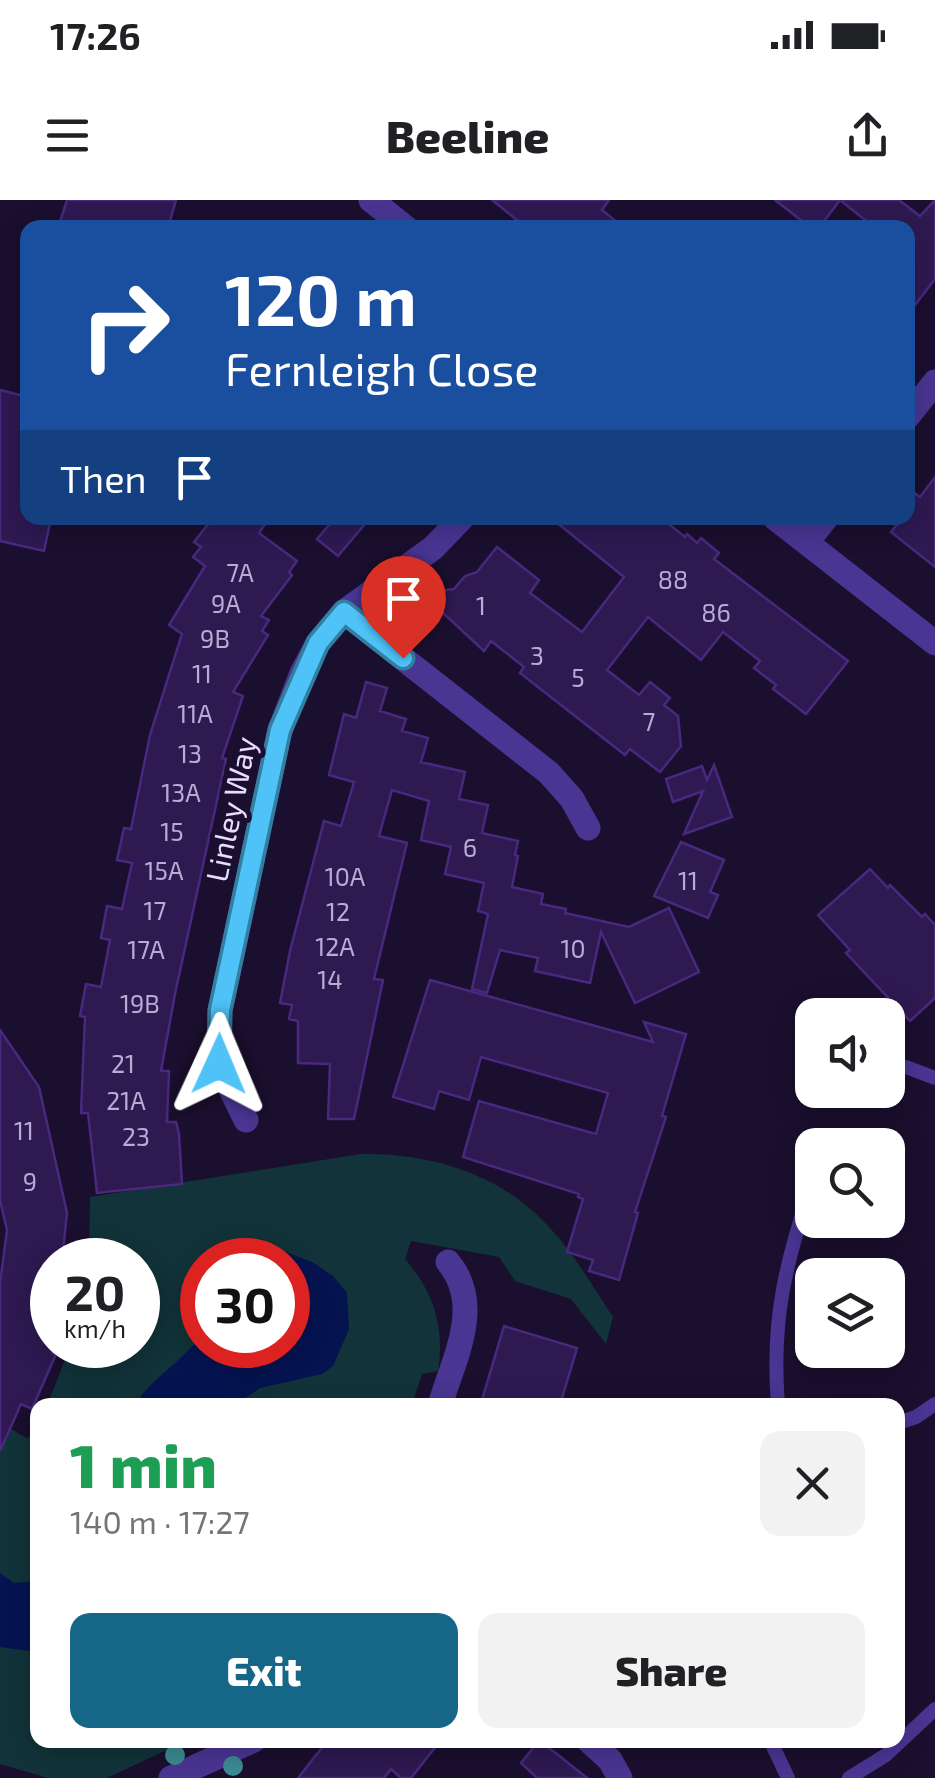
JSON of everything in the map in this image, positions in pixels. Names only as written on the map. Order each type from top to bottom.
[{"type":"street","points":[[371,200],[396,220]]},
{"type":"street","points":[[915,407],[935,382]]},
{"type":"street","name":"Linley Way","points":[[246,1120],[219,1064],[220,1010],[280,730],[310,658],[344,612],[433,548],[455,525]]},
{"type":"street","points":[[785,525],[935,643]]},
{"type":"street","points":[[806,542],[820,525]]},
{"type":"street","points":[[344,612],[549,773],[572,798],[588,828]]},
{"type":"street","points":[[442,1398],[467,1310],[464,1288],[448,1262]]},
{"type":"street","points":[[171,1778],[237,1748]]},
{"type":"street","points":[[597,1748],[610,1760],[620,1778]]},
{"type":"lane","points":[[906,1067],[935,1078]]},
{"type":"lane","points":[[777,1398],[778,1308],[795,1236]]},
{"type":"lane","points":[[905,1421],[935,1404]]},
{"type":"lane","points":[[905,1737],[935,1709]]},
{"type":"lane","points":[[774,1748],[788,1778]]},
{"type":"lane","points":[[849,1778],[893,1748]]},
{"type":"green space","points":[[361,1154],[439,1163],[464,1170],[510,1194],[531,1209],[568,1249],[613,1317],[606,1344],[571,1299],[515,1281],[499,1257],[411,1241],[405,1259],[430,1298],[440,1340],[438,1371],[422,1374],[414,1398],[50,1398],[62,1368],[160,1368],[160,1238],[89,1238],[90,1197]]},
{"type":"green space","points":[[0,1422],[28,1439],[30,1435],[30,1748],[171,1748],[107,1778],[48,1778],[0,1764]]},
{"type":"shaded area","points":[[310,1261],[333,1276],[347,1293],[349,1329],[333,1366],[322,1374],[260,1388],[245,1398],[141,1398],[180,1358],[180,1368],[310,1368]]},
{"type":"shaded area","points":[[0,1573],[14,1583],[30,1582],[30,1651],[0,1647]]},
{"type":"building","points":[[67,200],[176,200],[170,220],[61,220]]},
{"type":"building","points":[[492,200],[609,200],[602,210],[614,220],[517,220]]},
{"type":"building","points":[[775,200],[840,200],[825,220],[801,220]]},
{"type":"building","points":[[840,200],[899,200],[920,216],[935,200],[935,279],[915,305],[915,220],[865,220]]},
{"type":"building","points":[[0,390],[20,395],[20,525],[50,525],[44,551],[0,541]]},
{"type":"building","points":[[935,477],[935,567],[891,532],[896,525],[915,525],[915,493],[920,497]]},
{"type":"building","points":[[207,525],[264,525],[259,533],[297,561],[289,572],[292,575],[261,616],[269,620],[262,631],[268,635],[233,692],[243,696],[222,758],[226,759],[175,994],[161,1071],[169,1071],[167,1122],[176,1122],[179,1134],[182,1184],[97,1193],[88,1113],[81,1113],[85,1017],[80,1016],[86,984],[101,987],[110,940],[101,938],[107,906],[122,909],[132,863],[117,860],[124,828],[131,829],[150,735],[182,634],[169,625],[205,566],[193,557],[201,547],[194,542]]},
{"type":"building","points":[[329,525],[364,525],[338,556],[317,539]]},
{"type":"building","points":[[560,525],[670,525],[697,543],[701,538],[719,553],[714,559],[848,661],[806,714],[773,689],[776,685],[754,668],[760,661],[723,632],[701,660],[648,617],[607,670],[639,695],[650,682],[670,698],[664,705],[678,716],[681,746],[660,772],[630,749],[625,755],[520,673],[524,667],[491,641],[484,651],[443,613],[441,597],[446,590],[454,589],[465,576],[477,572],[497,547],[539,580],[530,593],[582,632],[624,577]]},
{"type":"building","points":[[366,682],[387,688],[380,711],[406,719],[402,731],[428,738],[421,762],[465,772],[459,799],[488,805],[482,833],[518,841],[512,887],[543,894],[541,904],[566,909],[565,913],[629,927],[669,908],[699,972],[635,1003],[601,932],[590,983],[535,971],[538,958],[500,950],[487,993],[472,989],[488,914],[478,911],[484,883],[445,874],[451,847],[421,840],[429,801],[392,790],[379,836],[407,843],[374,979],[383,980],[354,1119],[328,1119],[330,1064],[298,1063],[298,1021],[289,1019],[292,1005],[280,1003],[324,821],[341,826],[354,782],[329,775],[344,714],[356,718]]},
{"type":"building","points":[[714,765],[732,817],[684,834],[703,791],[673,802],[666,779],[702,766],[707,780]]},
{"type":"building","points":[[681,842],[724,860],[710,892],[718,895],[708,918],[654,896]]},
{"type":"building","points":[[870,869],[935,925],[935,998],[910,1021],[905,1016],[905,998],[888,998],[846,953],[850,950],[818,915]]},
{"type":"building","points":[[430,980],[653,1042],[644,1022],[686,1034],[619,1280],[589,1271],[593,1260],[567,1252],[583,1199],[579,1194],[463,1157],[479,1101],[596,1134],[608,1093],[481,1057],[469,1100],[439,1091],[434,1109],[393,1097]]},
{"type":"building","points":[[0,1030],[39,1087],[67,1213],[64,1238],[30,1238],[30,1368],[50,1368],[37,1398],[30,1398],[30,1408],[21,1404],[0,1451],[0,1284],[7,1230],[0,1200]]},
{"type":"building","points":[[504,1326],[577,1348],[562,1398],[483,1398]]},
{"type":"building","points":[[322,1748],[435,1748],[411,1778],[401,1778],[391,1769],[384,1778],[298,1778]]},
{"type":"building","points":[[533,1748],[548,1748],[587,1778],[537,1778],[521,1763]]},
{"type":"route","points":[[219,1064],[220,1010],[280,730],[302,673],[318,643],[344,612],[403,658]]}]
